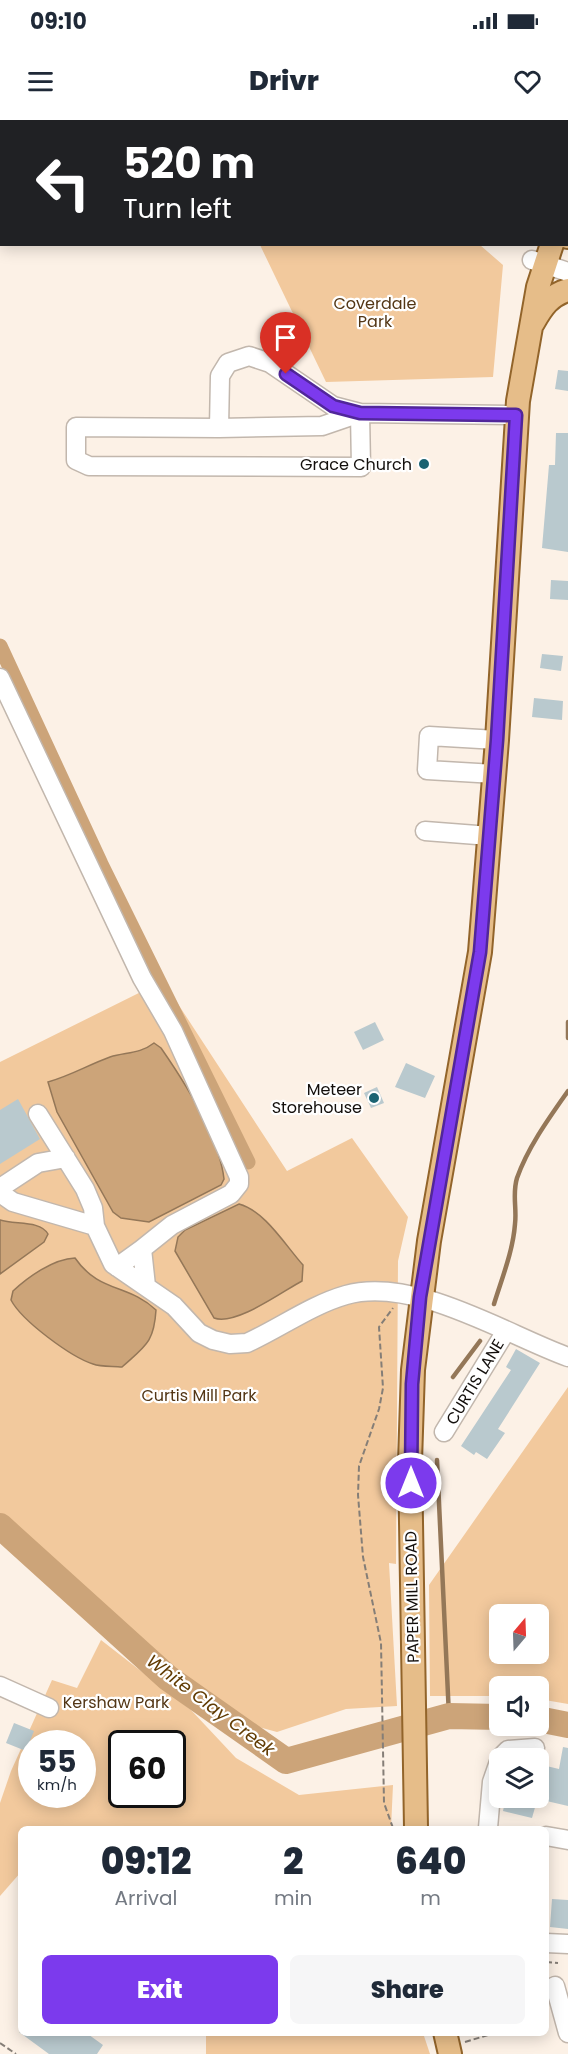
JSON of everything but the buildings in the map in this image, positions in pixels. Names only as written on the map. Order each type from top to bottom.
[{"type":"main road","name":"PAPER MILL ROAD","points":[[417,1826],[410,1432],[420,1297],[475,990],[495,774],[517,408],[541,253]]},
{"type":"main road","name":"PAPER MILL ROAD","points":[[517,408],[510,386],[515,330],[541,253]]},
{"type":"main road","points":[[528,332],[543,306],[558,293],[568,290]]},
{"type":"street","points":[[541,253],[568,272]]},
{"type":"street","points":[[219,428],[220,376],[228,363],[249,356],[270,363],[333,406],[360,413],[517,408]]},
{"type":"street","points":[[360,413],[361,467],[89,466],[76,460],[76,428],[322,426],[360,413]]},
{"type":"street","points":[[0,678],[137,969],[173,1030],[239,1177],[239,1184],[231,1194],[172,1225],[117,1267]]},
{"type":"street","points":[[495,774],[427,770],[429,736],[497,740]]},
{"type":"street","points":[[425,831],[490,836]]},
{"type":"street","points":[[38,1114],[89,1198],[95,1226],[112,1264],[174,1306],[199,1333],[213,1340],[230,1344],[247,1343],[313,1309],[354,1293],[372,1292],[420,1297],[568,1357]]},
{"type":"street","points":[[0,1188],[38,1163],[66,1158]]},
{"type":"street","points":[[0,1193],[13,1202],[95,1226]]},
{"type":"street","points":[[142,1249],[146,1286]]},
{"type":"street","name":"CURTIS LANE","points":[[444,1432],[506,1331]]},
{"type":"street","points":[[0,1686],[49,1708]]},
{"type":"street","points":[[488,1826],[490,1808]]},
{"type":"street","points":[[549,1837],[568,1840]]},
{"type":"street","points":[[549,1943],[568,1944]]},
{"type":"street","points":[[555,1986],[568,2033]]},
{"type":"path","points":[[392,1826],[386,1813],[384,1785],[382,1660],[379,1631],[363,1557],[358,1485],[359,1466],[379,1410],[383,1388],[378,1327],[395,1306]]},
{"type":"path","points":[[549,1962],[558,1963]]},
{"type":"path","points":[[452,2043],[481,2036]]},
{"type":"path","points":[[0,2043],[16,2054]]},
{"type":"green space","name":"Coverdale Park","points":[[260,246],[481,246],[503,265],[493,377],[326,382]]},
{"type":"green space","name":"Curtis Mill Park","points":[[163,981],[287,1171],[352,1138],[408,1217],[398,1261],[396,1564],[389,1563],[397,1706],[346,1709],[277,1732],[217,1716],[69,1582],[0,1530],[0,1062]]},
{"type":"green space","points":[[568,1387],[568,1704],[549,1701],[549,1676],[489,1676],[489,1696],[430,1696],[429,1585]]},
{"type":"green space","name":"Kershaw Park","points":[[101,1640],[191,1710],[236,1758],[299,1795],[393,1785],[391,1826],[18,1826],[18,1875],[0,1896],[0,1803],[18,1755],[18,1808],[96,1808],[96,1730],[29,1730],[52,1680],[77,1688]]},
{"type":"green space","points":[[206,2036],[424,2036],[430,2054],[206,2054]]},
{"type":"shaded area","points":[[154,1043],[161,1048],[171,1062],[200,1111],[216,1145],[224,1179],[221,1185],[149,1222],[121,1218],[113,1212],[57,1112],[48,1082],[110,1057],[143,1049]]},
{"type":"shaded area","points":[[239,1204],[266,1221],[282,1239],[303,1265],[302,1281],[247,1312],[223,1319],[214,1318],[175,1251],[178,1237],[185,1230]]},
{"type":"shaded area","points":[[0,1220],[33,1225],[48,1234],[44,1242],[0,1274]]},
{"type":"shaded area","points":[[75,1258],[94,1277],[135,1296],[156,1310],[153,1330],[147,1343],[122,1367],[96,1365],[72,1354],[36,1328],[11,1300],[13,1291],[33,1275],[50,1265]]},
{"type":"waterway","points":[[0,646],[101,864],[248,1162]]},
{"type":"waterway","points":[[568,1022],[568,1038]]},
{"type":"waterway","points":[[494,1304],[514,1234],[517,1178],[533,1144],[568,1091]]},
{"type":"waterway","points":[[453,1377],[480,1341]]},
{"type":"waterway","points":[[437,1460],[449,1716]]},
{"type":"waterway","name":"White Clay Creek","points":[[0,1526],[168,1678],[286,1761],[449,1716],[489,1717]]},
{"type":"waterway","name":"White Clay Creek","points":[[549,1721],[568,1725]]},
{"type":"place","name":"Grace Church","points":[[424,464]]},
{"type":"place","name":"Meteer Storehouse","points":[[374,1098]]},
{"type":"route","points":[[286,374],[333,406],[360,413],[516,415],[497,740],[480,952],[467,1038],[420,1297],[412,1384],[411,1483]]}]
